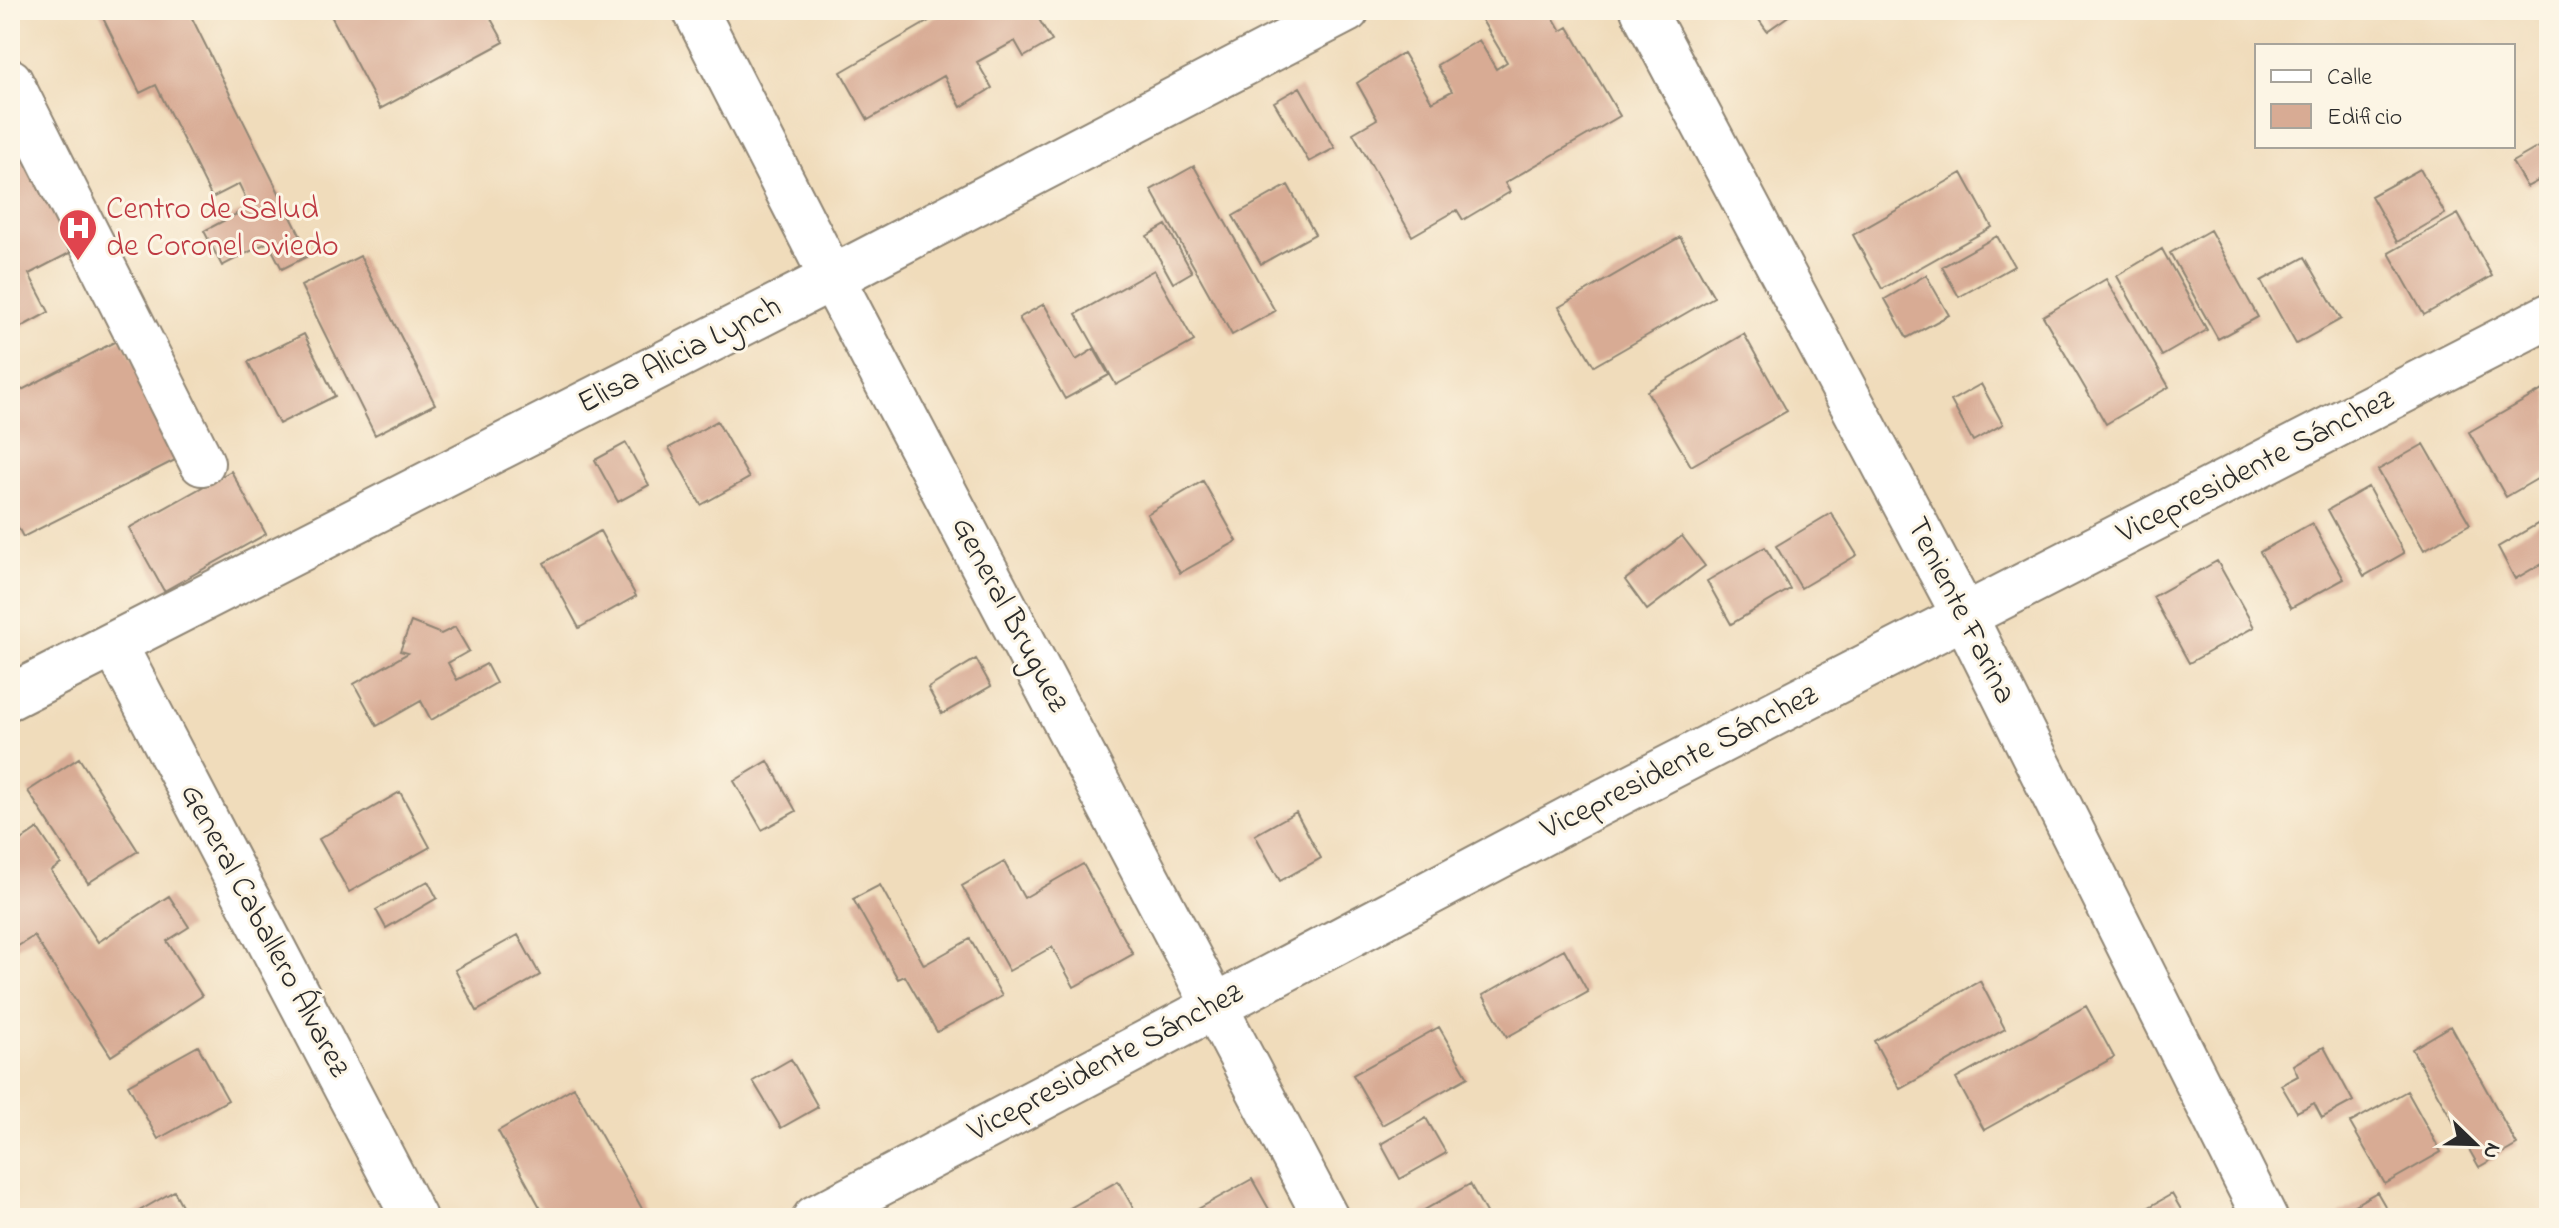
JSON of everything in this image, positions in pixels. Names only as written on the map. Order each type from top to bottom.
[{"type":"street","name":"General Bruguez","points":[[695,10],[832,278],[1326,1218]]},
{"type":"street","name":"Elisa Alicia Lynch","points":[[10,697],[832,278],[1347,10]]},
{"type":"street","name":"Teniente Farina","points":[[1643,10],[1965,617],[2265,1218]]},
{"type":"street","points":[[10,81],[202,463]]},
{"type":"street","name":"Vicepresidente Sánchez","points":[[815,1218],[1571,818],[2549,316]]},
{"type":"street","name":"General Caballero Álvarez","points":[[114,644],[414,1218]]},
{"type":"building","points":[[99,10],[188,10],[310,255],[282,269],[268,242],[222,266],[204,231],[250,207],[239,184],[212,198],[156,85],[140,93]]},
{"type":"building","points":[[328,10],[486,10],[504,42],[380,109]]},
{"type":"building","points":[[948,10],[1047,10],[1037,16],[1052,41],[1024,57],[1015,41],[977,62],[992,88],[961,107],[944,76],[868,120],[841,72]]},
{"type":"building","points":[[1488,10],[1549,10],[1561,31],[1568,27],[1620,116],[1505,183],[1510,192],[1463,220],[1457,210],[1412,236],[1353,133],[1377,119],[1357,83],[1403,53],[1432,102],[1452,91],[1437,65],[1479,40],[1496,69],[1507,62],[1479,15]]},
{"type":"building","points":[[1752,10],[1797,10],[1767,31]]},
{"type":"building","points":[[1300,87],[1335,148],[1309,162],[1274,102]]},
{"type":"building","points":[[10,112],[79,248],[29,274],[49,312],[10,333]]},
{"type":"building","points":[[2549,141],[2549,175],[2527,187],[2512,162]]},
{"type":"building","points":[[1194,166],[1275,311],[1232,335],[1151,190]]},
{"type":"building","points":[[2420,169],[2445,214],[2397,242],[2371,196]]},
{"type":"building","points":[[1962,173],[1992,227],[1882,289],[1853,235]]},
{"type":"building","points":[[1288,185],[1315,234],[1261,264],[1233,216]]},
{"type":"building","points":[[2549,188],[2549,206],[2541,192]]},
{"type":"building","points":[[2458,214],[2492,276],[2424,315],[2389,253]]},
{"type":"building","points":[[1166,225],[1192,272],[1173,283],[1147,236]]},
{"type":"building","points":[[2210,230],[2258,317],[2218,339],[2170,253]]},
{"type":"building","points":[[1997,236],[2014,266],[1959,297],[1942,267]]},
{"type":"building","points":[[1680,237],[1714,297],[1594,366],[1559,307]]},
{"type":"building","points":[[2162,249],[2207,330],[2162,356],[2117,276]]},
{"type":"building","points":[[360,256],[435,404],[375,435],[301,286]]},
{"type":"building","points":[[2305,257],[2341,319],[2296,344],[2261,281]]},
{"type":"building","points":[[1154,270],[1194,341],[1116,385],[1076,314]]},
{"type":"building","points":[[1926,275],[1949,315],[1907,338],[1885,299]]},
{"type":"building","points":[[2106,279],[2169,387],[2106,424],[2043,316]]},
{"type":"building","points":[[1044,304],[1076,360],[1094,349],[1109,375],[1065,399],[1019,318]]},
{"type":"building","points":[[304,334],[335,396],[279,424],[248,362]]},
{"type":"building","points":[[1744,334],[1787,411],[1691,466],[1647,391]]},
{"type":"building","points":[[122,338],[181,457],[23,537],[10,512],[10,396]]},
{"type":"building","points":[[1981,384],[2003,424],[1973,441],[1951,401]]},
{"type":"building","points":[[2546,388],[2549,394],[2549,472],[2506,497],[2469,432]]},
{"type":"building","points":[[717,421],[749,478],[701,505],[669,448]]},
{"type":"building","points":[[626,443],[649,485],[618,502],[595,460]]},
{"type":"building","points":[[2424,444],[2470,524],[2424,550],[2378,470]]},
{"type":"building","points":[[231,471],[266,534],[164,591],[129,528]]},
{"type":"building","points":[[1203,481],[1237,541],[1180,573],[1147,514]]},
{"type":"building","points":[[2368,487],[2404,553],[2364,576],[2328,510]]},
{"type":"building","points":[[1831,513],[1857,555],[1801,588],[1776,546]]},
{"type":"building","points":[[2541,522],[2549,537],[2549,559],[2515,579],[2498,547]]},
{"type":"building","points":[[2312,523],[2344,579],[2291,608],[2260,552]]},
{"type":"building","points":[[600,531],[636,596],[579,628],[544,563]]},
{"type":"building","points":[[1682,536],[1705,566],[1647,610],[1625,580]]},
{"type":"building","points":[[1765,547],[1790,589],[1731,624],[1707,581]]},
{"type":"building","points":[[2217,561],[2254,627],[2189,663],[2153,597]]},
{"type":"building","points":[[411,622],[441,634],[455,627],[469,651],[448,663],[457,680],[486,664],[496,683],[431,720],[421,701],[377,726],[354,684],[408,653],[400,651]]},
{"type":"building","points":[[976,659],[991,686],[942,714],[928,688]]},
{"type":"building","points":[[79,758],[138,851],[88,883],[28,791]]},
{"type":"building","points":[[768,761],[796,811],[762,830],[734,781]]},
{"type":"building","points":[[400,792],[430,847],[349,892],[319,839]]},
{"type":"building","points":[[1296,812],[1321,858],[1280,881],[1255,835]]},
{"type":"building","points":[[38,829],[61,864],[51,871],[98,942],[169,896],[189,927],[167,941],[202,996],[111,1056],[34,936],[10,951],[10,848]]},
{"type":"building","points":[[1004,862],[1024,898],[1083,864],[1133,954],[1074,987],[1052,947],[1009,971],[962,886]]},
{"type":"building","points":[[428,881],[437,898],[386,928],[376,910]]},
{"type":"building","points":[[880,885],[924,965],[970,939],[1002,996],[937,1032],[905,976],[898,979],[853,899]]},
{"type":"building","points":[[518,935],[540,975],[477,1011],[455,970]]},
{"type":"building","points":[[1564,949],[1588,992],[1507,1037],[1483,995]]},
{"type":"building","points":[[1980,981],[2005,1029],[1900,1089],[1874,1041]]},
{"type":"building","points":[[2086,1006],[2114,1057],[1984,1130],[1956,1079]]},
{"type":"building","points":[[2451,1026],[2517,1145],[2479,1167],[2412,1049]]},
{"type":"building","points":[[1439,1027],[1468,1077],[1382,1125],[1353,1075]]},
{"type":"building","points":[[198,1046],[228,1100],[158,1139],[128,1085]]},
{"type":"building","points":[[2324,1047],[2353,1101],[2322,1118],[2314,1103],[2297,1112],[2281,1085],[2298,1076],[2293,1065]]},
{"type":"building","points":[[791,1059],[818,1107],[781,1128],[753,1081]]},
{"type":"building","points":[[574,1087],[645,1214],[637,1218],[546,1218],[498,1131]]},
{"type":"building","points":[[2407,1091],[2441,1152],[2385,1184],[2350,1123]]},
{"type":"building","points":[[1426,1118],[1446,1153],[1400,1179],[1381,1144]]},
{"type":"building","points":[[1252,1179],[1274,1218],[1182,1218]]},
{"type":"building","points":[[1118,1181],[1139,1218],[1056,1216]]},
{"type":"building","points":[[1470,1184],[1489,1218],[1424,1218],[1421,1212]]},
{"type":"building","points":[[174,1191],[189,1218],[127,1218]]},
{"type":"building","points":[[2377,1192],[2392,1218],[2341,1218],[2339,1214]]},
{"type":"building","points":[[2172,1194],[2186,1218],[2130,1218]]},
{"type":"place","name":"Centro de Salud de Coronel Oviedo","points":[[78,262]]}]
